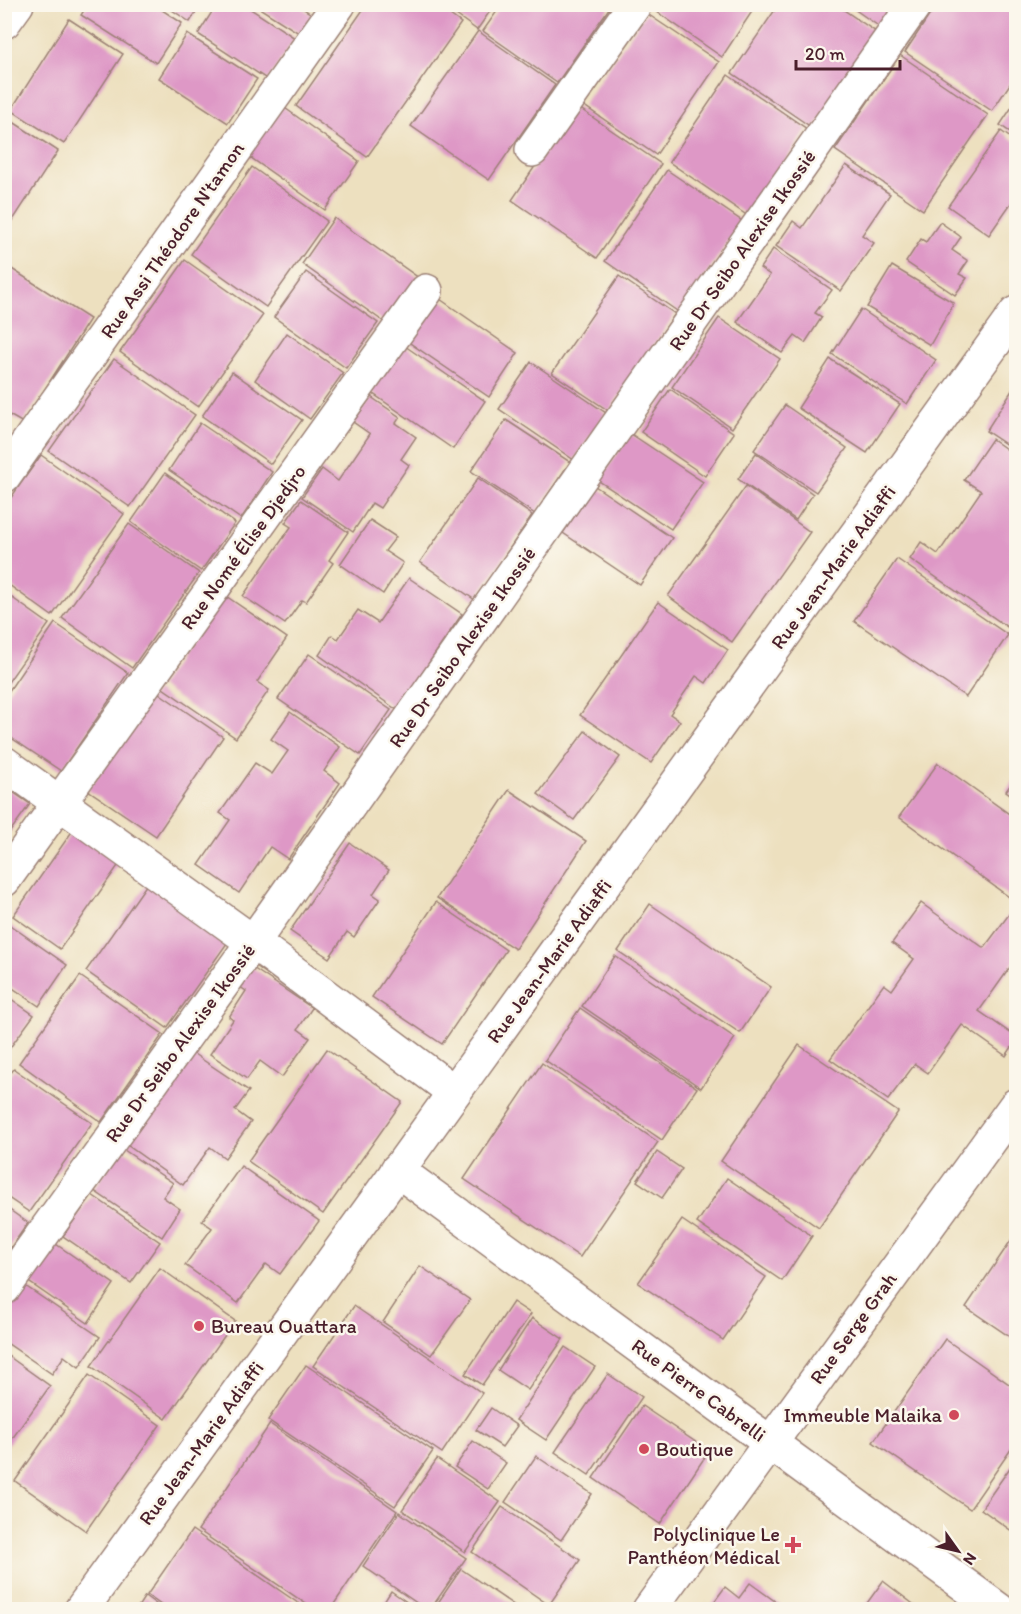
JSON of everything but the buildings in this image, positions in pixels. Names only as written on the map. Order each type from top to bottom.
[{"type":"street","points":[[4,22],[17,4]]},
{"type":"street","name":"Rue Assi Théodore N'tamon","points":[[4,476],[339,4]]},
{"type":"street","points":[[532,150],[635,4]]},
{"type":"street","name":"Rue Dr Seibo Alexise Ikossié","points":[[4,1288],[254,942],[915,4]]},
{"type":"street","name":"Rue Nomé Élise Djedjro","points":[[4,880],[426,291]]},
{"type":"street","name":"Rue Jean-Marie Adiaffi","points":[[81,1610],[1017,313]]},
{"type":"street","points":[[4,763],[254,942],[454,1092]]},
{"type":"street","name":"Rue Serge Grah","points":[[649,1610],[1017,1105]]},
{"type":"street","name":"Rue Pierre Cabrelli","points":[[398,1170],[999,1610]]},
{"type":"place","name":"Bureau Ouattara","points":[[199,1326]]},
{"type":"place","name":"Immeuble Malaika","points":[[954,1415]]},
{"type":"place","name":"Boutique","points":[[644,1449]]},
{"type":"place","name":"Polyclinique Le Panthéon Médical","points":[[793,1545]]}]
